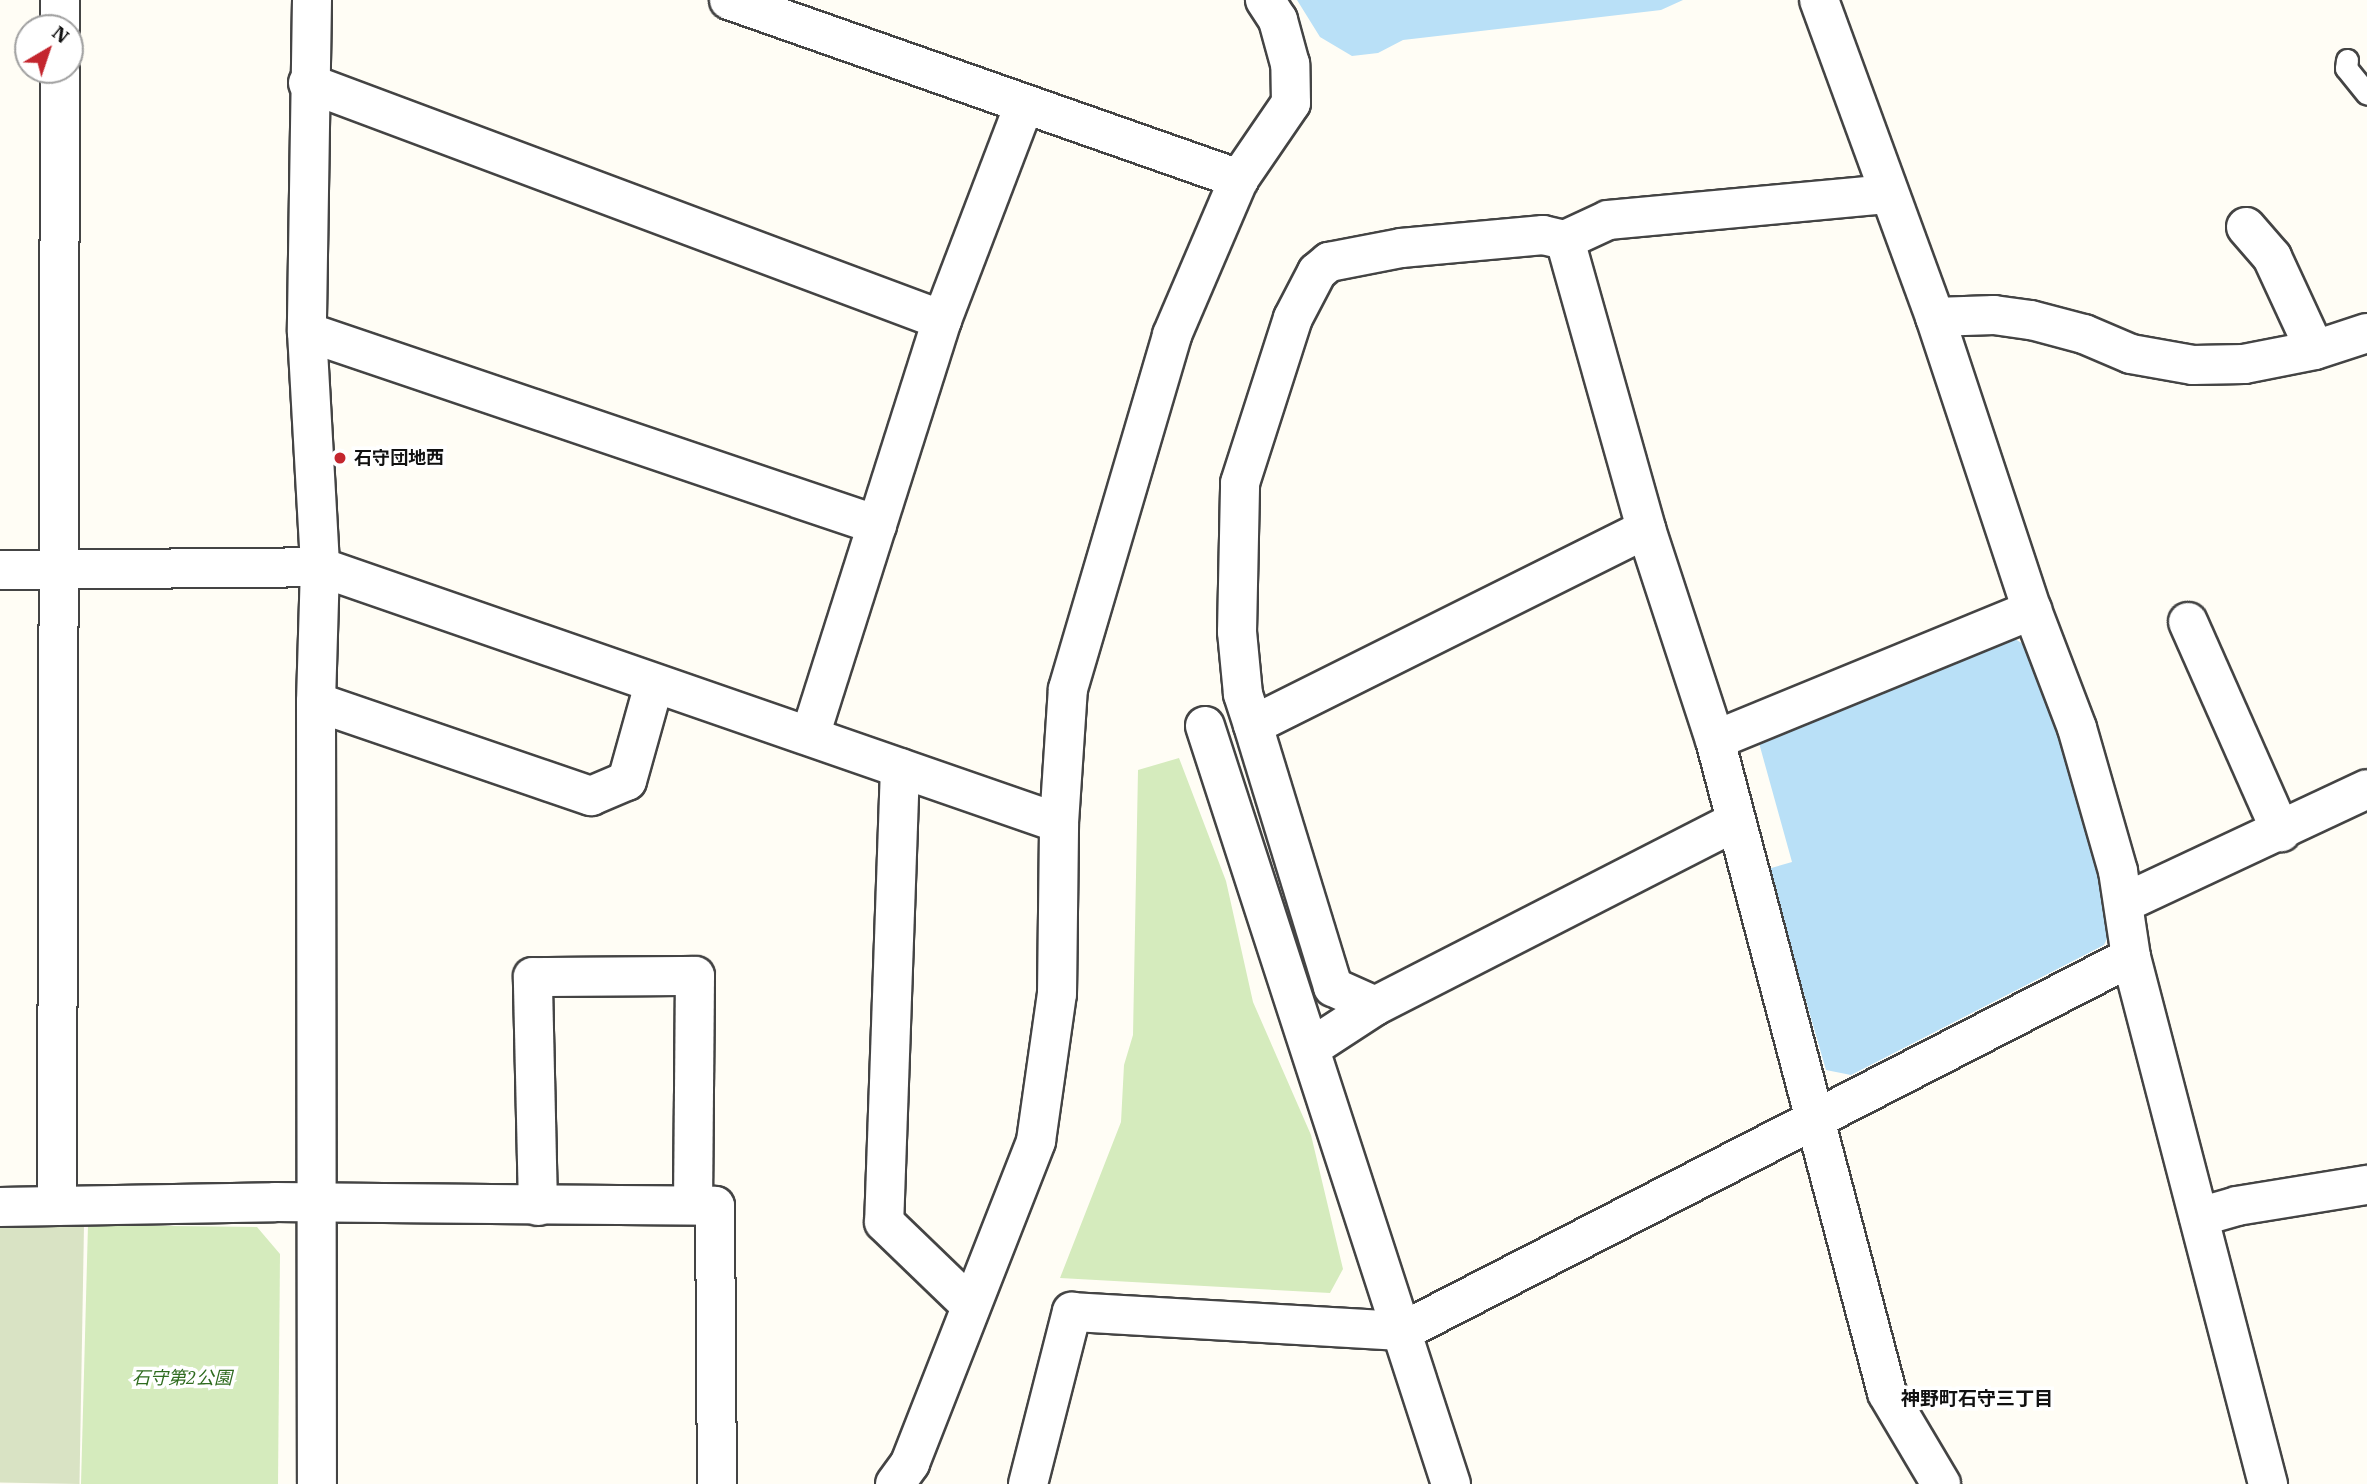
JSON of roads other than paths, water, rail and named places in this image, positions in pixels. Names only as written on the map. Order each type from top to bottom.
[{"type":"street","points":[[312,0],[308,83],[307,332],[320,567],[316,702],[317,1484]]},
{"type":"street","points":[[729,0],[1239,179]]},
{"type":"street","points":[[895,1484],[911,1464],[969,1304],[1036,1140],[1057,994],[1059,823],[1068,689],[1109,537],[1172,335],[1239,179],[1291,103],[1290,64],[1278,20],[1265,0]]},
{"type":"street","points":[[1819,0],[1935,317],[2032,610],[2077,728],[2124,903],[2131,957],[2269,1484]]},
{"type":"street","points":[[308,83],[942,320]]},
{"type":"street","points":[[57,1206],[60,84]]},
{"type":"street","points":[[810,736],[942,320],[1024,105]]},
{"type":"street","points":[[1375,1006],[1333,987],[1243,694],[1237,632],[1240,483],[1284,341],[1317,272],[1329,262],[1401,248],[1543,235],[1565,240],[1608,220],[1889,194]]},
{"type":"street","points":[[2246,227],[2272,257],[2315,350]]},
{"type":"street","points":[[1565,240],[1646,530],[1715,740],[1734,822],[1817,1116],[1886,1393],[1941,1484]]},
{"type":"street","points":[[1935,317],[1994,315],[2031,320],[2084,334],[2131,354],[2193,365],[2244,364],[2315,350],[2367,333]]},
{"type":"street","points":[[307,332],[877,525]]},
{"type":"street","points":[[1253,725],[1646,530]]},
{"type":"street","points":[[0,570],[320,567],[1059,823]]},
{"type":"street","points":[[1715,740],[2032,610]]},
{"type":"street","points":[[2188,622],[2281,832]]},
{"type":"street","points":[[316,702],[591,796],[627,781],[654,684]]},
{"type":"street","points":[[1205,726],[1312,1047],[1451,1484]]},
{"type":"street","points":[[900,768],[884,1222],[969,1304]]},
{"type":"street","points":[[2124,903],[2281,832],[2367,789]]},
{"type":"street","points":[[1312,1047],[1375,1006],[1734,822]]},
{"type":"street","points":[[1028,1484],[1072,1312],[1403,1331],[2131,957]]},
{"type":"street","points":[[538,1206],[533,977],[547,976],[695,976],[694,1205]]},
{"type":"street","points":[[2200,1217],[2237,1206],[2367,1185]]},
{"type":"street","points":[[0,1207],[318,1204],[715,1206],[717,1484]]},
{"type":"lane","points":[[2347,60],[2346,68],[2367,94]]},
{"type":"water","points":[[1297,0],[1683,0],[1661,10],[1403,40],[1378,53],[1352,56],[1320,37]]},
{"type":"water","points":[[2010,636],[2030,648],[2116,920],[2104,945],[1851,1075],[1826,1070],[1768,869],[1792,862],[1759,743]]},
{"type":"place","name":"石守団地西","points":[[340,458]]},
{"type":"district","name":"神野町石守三丁目","points":[[1977,1399]]},
{"type":"park label","name":"石守第2公園","points":[[182,1378]]}]
